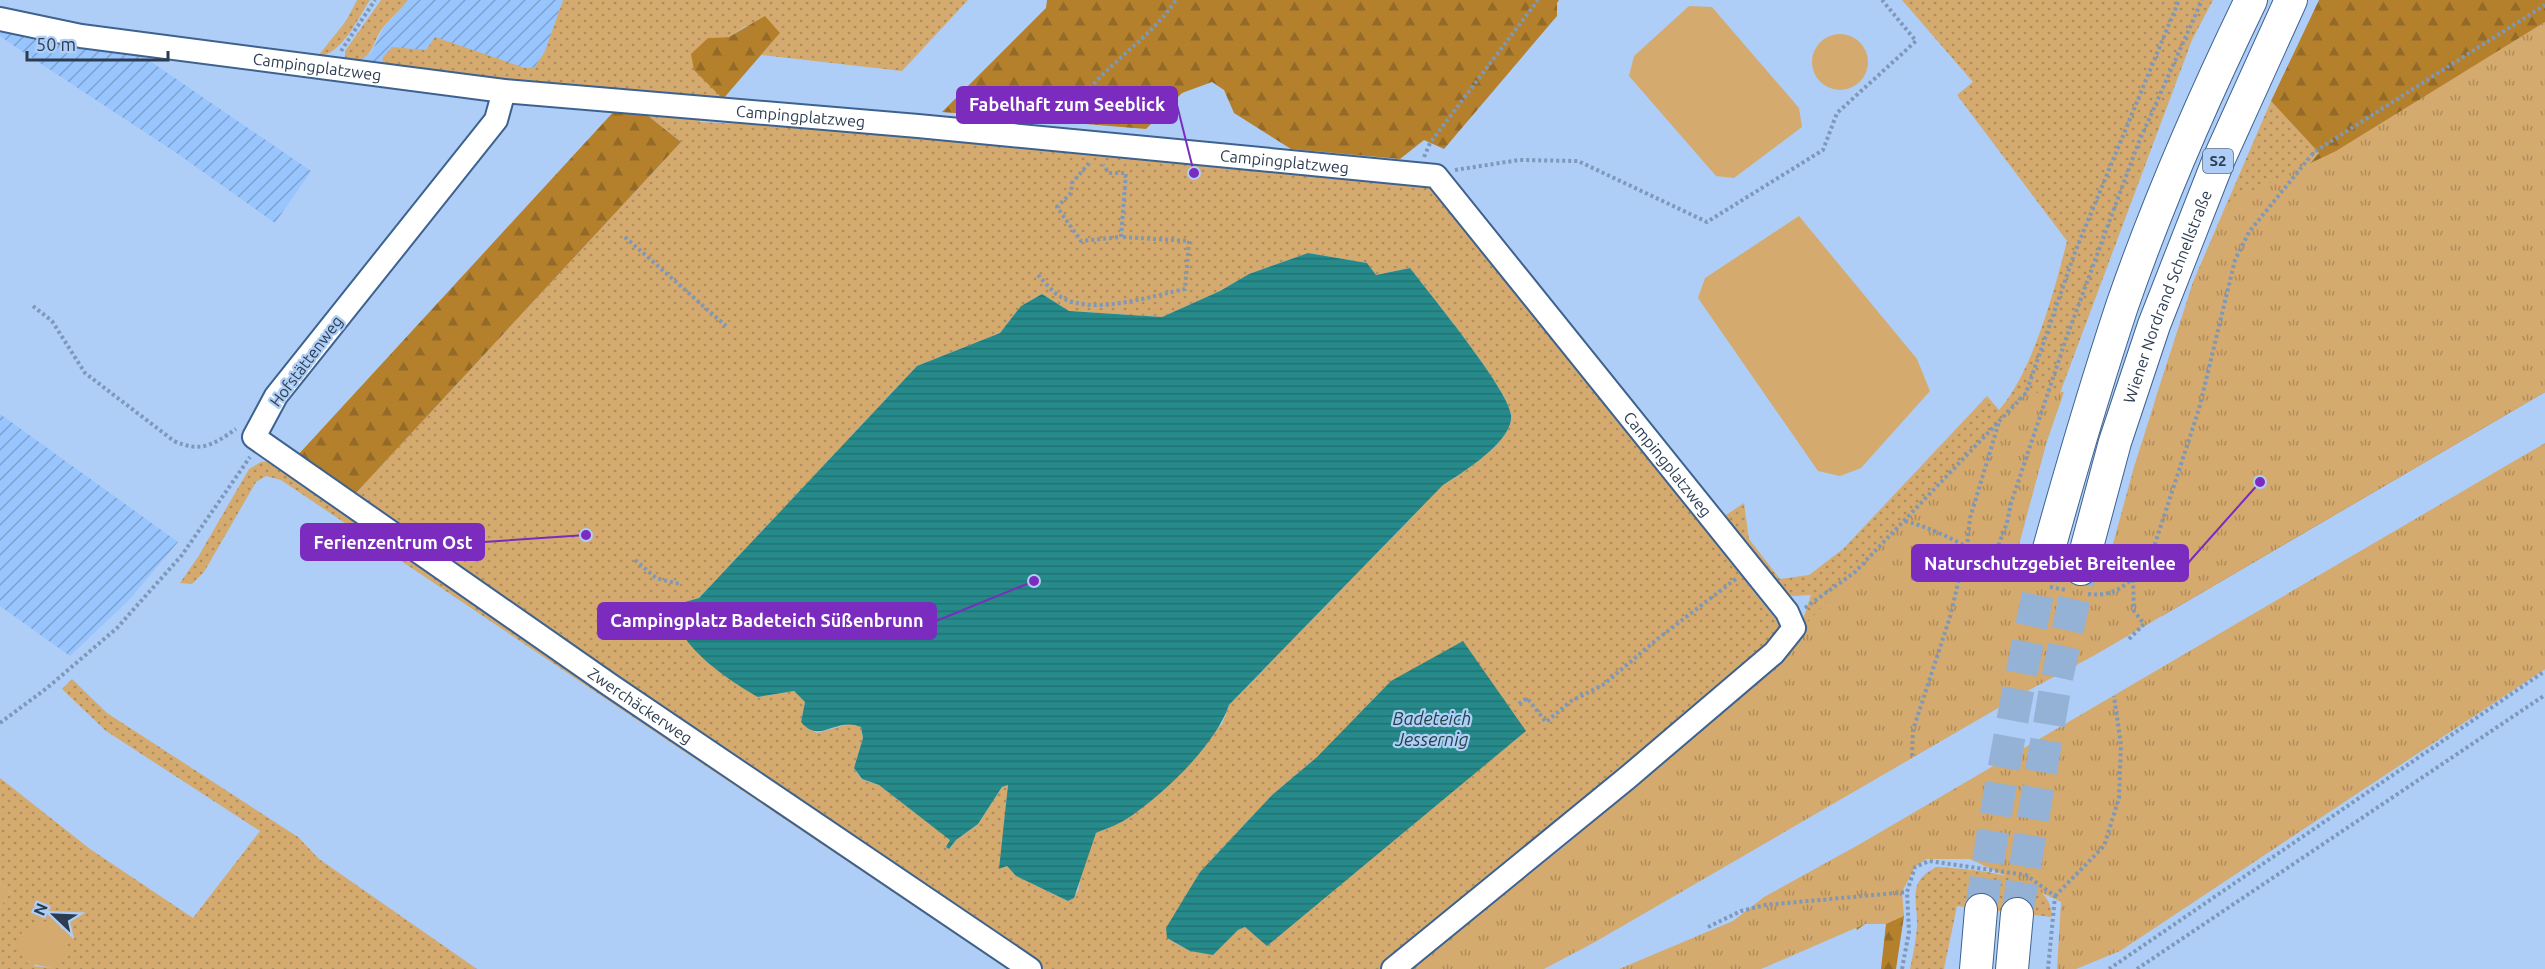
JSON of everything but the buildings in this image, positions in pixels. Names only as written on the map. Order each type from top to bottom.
[{"type":"highway","name":"S2","points":[[2045,563],[2079,441],[2123,303],[2183,149],[2251,0]]},
{"type":"highway","name":"Wiener Nordrand Schnellstraße","points":[[2081,569],[2115,442],[2154,325],[2219,159],[2291,0]]},
{"type":"highway","points":[[2012,969],[2017,914]]},
{"type":"highway","points":[[1967,969],[1978,940]]},
{"type":"street","name":"Campingplatzweg","points":[[0,19],[81,36],[504,91],[1058,139],[1436,176],[1786,612]]},
{"type":"street","name":"Hofstättenweg","points":[[246,432],[496,120],[504,91]]},
{"type":"street","name":"Zwerchäckerweg","points":[[246,432],[620,692],[1030,969]]},
{"type":"street","points":[[1393,969],[1627,778],[1774,653],[1794,628],[1786,612]]},
{"type":"path","points":[[329,69],[375,0]]},
{"type":"path","points":[[1058,139],[1082,96],[1110,64],[1164,18],[1176,0]]},
{"type":"path","points":[[1538,0],[1430,143],[1424,156],[1436,176],[1448,171],[1519,160],[1578,161],[1707,222],[1822,150],[1837,113],[1916,41],[1882,0]]},
{"type":"path","points":[[1786,612],[1806,608],[1855,572],[2026,393],[2075,252],[2179,0]]},
{"type":"path","points":[[1992,562],[2007,523],[2011,503],[2066,339],[2130,166],[2202,0]]},
{"type":"path","points":[[2314,152],[2545,5]]},
{"type":"path","points":[[1038,275],[1060,297],[1072,302],[1106,306],[1185,289],[1189,241],[1121,237],[1082,241],[1057,207],[1071,193],[1072,183],[1096,157],[1109,172],[1126,173],[1121,237]]},
{"type":"path","points":[[625,237],[726,326]]},
{"type":"path","points":[[0,723],[47,688],[117,628],[182,555],[249,461],[246,432],[204,448],[190,448],[174,441],[85,373],[52,321],[33,306]]},
{"type":"path","points":[[1912,756],[1913,730],[1950,617],[1967,546],[1970,518],[1999,421]]},
{"type":"path","points":[[635,560],[656,578],[680,584]]},
{"type":"path","points":[[1519,704],[1527,698],[1545,722],[1571,701],[1603,685],[1750,567]]},
{"type":"path","points":[[2128,639],[2144,624],[2134,611],[2133,579]]},
{"type":"path","points":[[2109,969],[2545,671]]},
{"type":"path","points":[[2137,969],[2545,695]]},
{"type":"path","points":[[2055,896],[2104,846],[2119,798],[2121,745],[2114,696]]},
{"type":"path","points":[[1708,927],[1741,910],[1765,904],[1907,892]]},
{"type":"shaded area","points":[[408,0],[563,0],[545,51],[535,67],[525,68],[426,50],[381,68],[358,61],[371,53],[384,27]]},
{"type":"shaded area","points":[[0,19],[141,55],[311,171],[275,223],[178,154],[0,36]]},
{"type":"shaded area","points":[[0,414],[178,542],[129,600],[70,656],[0,606]]},
{"type":"green space","points":[[357,0],[370,0],[342,43],[327,54],[318,56],[346,21]]},
{"type":"green space","points":[[381,0],[408,0],[385,25],[368,55],[355,60],[345,60],[345,51]]},
{"type":"green space","points":[[563,0],[968,0],[902,71],[761,55],[780,33],[746,26],[729,37],[708,38],[723,102],[381,68],[383,57],[392,47],[426,50],[435,37],[525,68],[535,67],[545,51]]},
{"type":"green space","points":[[1047,0],[1559,0],[1557,16],[1444,149],[1424,140],[1400,159],[1291,149],[1234,113],[1224,90],[1212,82],[1182,93],[1146,129],[942,112],[1046,8]]},
{"type":"green space","points":[[1902,0],[2213,0],[2192,40],[2042,441],[2046,444],[2016,556],[2104,577],[2134,467],[2193,282],[2271,101],[2319,153],[2274,205],[2138,612],[1789,702],[1410,969],[1565,846],[1795,644],[1811,595],[1792,596],[1772,584],[1720,519],[1744,503],[1749,539],[1780,579],[1809,575],[1843,549],[1987,396],[1999,410],[2022,375],[2041,330],[2067,241],[1957,95],[1973,82]]},
{"type":"green space","points":[[2319,0],[2545,0],[2545,392],[2162,616],[2138,612],[2274,205],[2319,153],[2271,101]]},
{"type":"green space","points":[[1689,6],[1712,7],[1799,108],[1802,127],[1734,178],[1716,176],[1629,76],[1634,56]]},
{"type":"green space","points":[[765,16],[780,33],[723,99],[694,70],[691,54],[708,38],[729,37]]},
{"type":"green space","points":[[2545,22],[2545,392],[2095,655],[2031,689],[1595,942],[1544,969],[1410,969],[1565,846],[1740,693],[2026,393],[2064,392],[2046,444],[2015,556],[2104,577],[2156,397],[2191,290],[2227,203],[2336,151]]},
{"type":"green space","points":[[1840,34],[1851,36],[1860,42],[1866,51],[1868,62],[1866,73],[1860,82],[1851,88],[1840,90],[1829,88],[1820,82],[1814,73],[1812,62],[1814,51],[1820,42],[1829,36]]},
{"type":"green space","points":[[617,108],[642,111],[681,142],[356,493],[297,456]]},
{"type":"green space","points":[[642,111],[705,115],[699,122],[847,128],[1434,187],[1781,626],[1762,650],[1384,969],[1044,969],[761,781],[356,493],[681,142]],"holes":[[[1308,253],[1367,263],[1376,275],[1410,268],[1497,385],[1511,415],[1510,425],[1496,445],[1485,455],[1443,485],[1229,705],[1222,724],[1125,820],[1096,833],[1083,865],[1078,891],[1068,901],[1016,876],[1007,866],[1000,869],[1008,785],[1002,787],[978,824],[956,840],[949,849],[946,847],[951,840],[879,785],[861,779],[854,768],[863,738],[861,727],[852,723],[817,733],[801,722],[805,702],[794,691],[758,697],[678,622],[681,603],[699,598],[917,366],[1000,333],[1021,306],[1042,294],[1069,311],[1162,317],[1220,291],[1249,274]],[[1317,757],[1268,946],[1245,927],[1190,951],[1168,939],[1200,872],[1272,795]]]},
{"type":"green space","points":[[1799,216],[1917,359],[1930,391],[1861,468],[1840,476],[1818,471],[1698,298],[1705,278]]},
{"type":"green space","points":[[2545,443],[2545,669],[2120,951],[2076,969],[2057,969],[2061,902],[1970,859],[1926,859],[1915,867],[1902,892],[1904,916],[1886,924],[1865,924],[1761,969],[1619,969],[1733,921],[1764,897],[1860,844]]},
{"type":"green space","points":[[272,461],[1017,969],[1007,969],[281,480],[266,476],[256,482],[204,572],[192,584],[180,583],[198,557],[249,469],[261,462]]},
{"type":"green space","points":[[72,679],[107,713],[298,837],[319,859],[477,969],[0,969],[0,907],[11,892],[0,883],[0,778],[90,849],[193,918],[260,831],[106,731],[62,689]],"holes":[[[48,921],[63,928],[51,968],[34,966]]]},
{"type":"green space","points":[[1937,867],[1988,872],[2025,882],[2040,891],[2049,902],[2051,917],[1957,906],[1944,969],[1910,969],[1917,927],[1917,885],[1927,873]]},
{"type":"green space","points":[[0,883],[11,892],[0,907]]},
{"type":"green space","points":[[1898,900],[1904,916],[1896,969],[1881,969],[1886,924],[1865,924],[1857,930],[1848,903]]},
{"type":"green space","points":[[48,921],[57,923],[67,935],[64,954],[51,968],[27,963],[15,945],[20,935],[28,928]]},
{"type":"water","points":[[1308,253],[1367,263],[1376,275],[1410,268],[1497,385],[1511,415],[1510,425],[1496,445],[1485,455],[1443,485],[1229,705],[1212,737],[1186,769],[1140,810],[1125,820],[1096,833],[1074,898],[1068,901],[1016,876],[1007,866],[999,869],[1008,785],[1002,787],[978,824],[956,840],[949,849],[946,847],[950,840],[879,785],[862,779],[854,768],[863,738],[861,727],[844,725],[822,731],[808,728],[801,722],[805,702],[794,691],[758,697],[711,665],[689,643],[682,632],[678,621],[681,603],[699,598],[917,366],[1000,333],[1021,306],[1042,294],[1069,311],[1162,317],[1220,291],[1249,274]]},
{"type":"water","name":"Badeteich Jessernig","points":[[1463,641],[1526,731],[1267,946],[1245,927],[1238,930],[1213,955],[1190,951],[1167,938],[1166,928],[1200,872],[1272,795],[1317,757],[1391,681]]},
{"type":"tunnel","points":[[1981,910],[2026,649],[2045,563]]},
{"type":"tunnel","points":[[2017,914],[2056,683],[2081,569]]},
{"type":"place","name":"Fabelhaft zum Seeblick","points":[[1194,173]]},
{"type":"place","name":"Naturschutzgebiet Breitenlee","points":[[2260,482]]},
{"type":"place","name":"Ferienzentrum Ost","points":[[586,535]]},
{"type":"place","name":"Campingplatz Badeteich Süßenbrunn","points":[[1034,581]]}]
